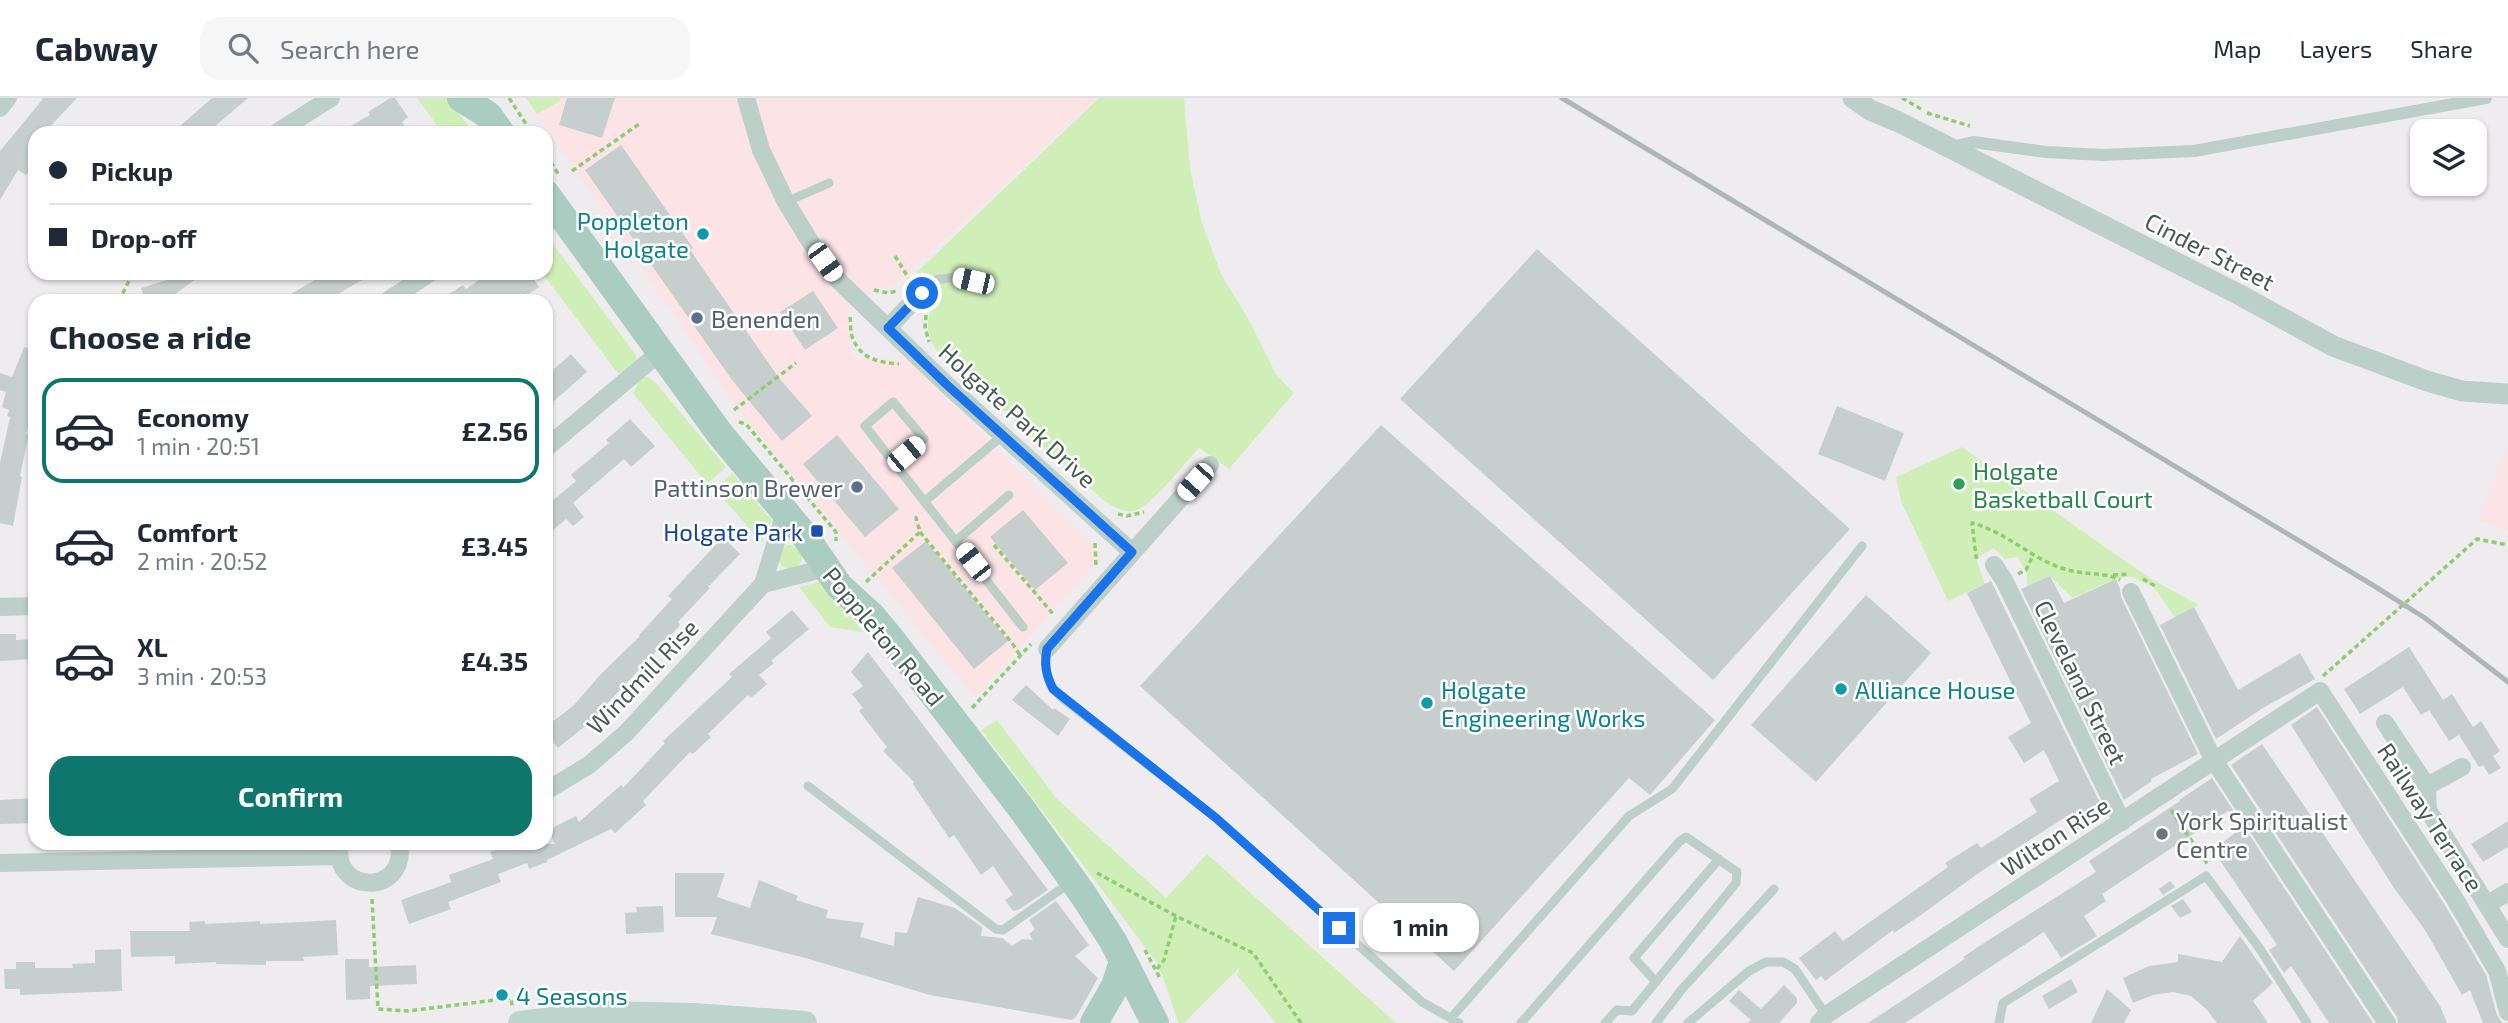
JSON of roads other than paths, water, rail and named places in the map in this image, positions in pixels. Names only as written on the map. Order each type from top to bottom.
[{"type":"main road","points":[[461,98],[496,111]]},
{"type":"main road","name":"Poppleton Road","points":[[553,204],[732,450],[785,512],[827,551],[839,586],[864,598],[1020,808],[1102,925],[1155,1023]]},
{"type":"main road","points":[[1094,1023],[1115,986],[1123,961]]},
{"type":"main road","points":[[525,1019],[601,1013],[694,1015],[805,1023]]},
{"type":"street","points":[[0,108],[8,98]]},
{"type":"street","points":[[287,126],[331,98]]},
{"type":"street","name":"Holgate Park Drive","points":[[746,98],[761,150],[786,202],[839,281],[1132,552]]},
{"type":"street","points":[[1853,98],[1870,110],[1899,122]]},
{"type":"street","points":[[1869,98],[1899,122]]},
{"type":"street","points":[[1948,148],[1973,142],[2046,152],[2104,155],[2194,151],[2486,98]]},
{"type":"street","name":"Cinder Street","points":[[1899,122],[2226,288],[2333,346],[2462,391],[2508,394]]},
{"type":"street","points":[[398,294],[419,280]]},
{"type":"street","points":[[888,328],[917,288]]},
{"type":"street","points":[[553,442],[659,353]]},
{"type":"street","points":[[1041,644],[1132,552],[1210,465]]},
{"type":"street","name":"Windmill Rise","points":[[553,787],[589,765],[626,733],[763,584],[785,512]]},
{"type":"street","points":[[763,584],[827,551]]},
{"type":"street","name":"Cleveland Street","points":[[1999,572],[2122,822]]},
{"type":"street","points":[[2131,592],[2213,759],[2387,1023]]},
{"type":"street","points":[[0,607],[28,606]]},
{"type":"street","name":"Wilton Rise","points":[[1822,1019],[2122,822],[2321,684]]},
{"type":"street","name":"Railway Terrace","points":[[2321,684],[2497,971],[2508,1012]]},
{"type":"street","points":[[2385,723],[2427,786],[2428,810],[2508,939]]},
{"type":"street","points":[[2427,786],[2462,766]]},
{"type":"street","points":[[0,863],[340,850],[346,873],[362,882],[372,883],[389,877],[395,870],[400,850]]},
{"type":"street","points":[[2488,904],[2508,892]]},
{"type":"lane","points":[[786,202],[830,183]]},
{"type":"lane","points":[[917,288],[934,280],[957,277],[988,284]]},
{"type":"lane","points":[[895,464],[924,439],[893,402],[864,426],[1023,627]]},
{"type":"lane","points":[[927,503],[1003,435]]},
{"type":"lane","points":[[956,541],[1009,495]]},
{"type":"lane","points":[[1041,644],[1047,676],[1053,689],[1062,698],[1216,818],[1422,1002],[1455,1021],[1629,816],[1672,789],[1861,547]]},
{"type":"lane","points":[[808,786],[996,929],[1003,930],[1073,881]]},
{"type":"lane","points":[[1521,1023],[1686,837],[1737,872],[1736,883],[1632,1011],[1617,1010],[1605,1023]]},
{"type":"lane","points":[[1656,982],[1634,958],[1719,859]]},
{"type":"lane","points":[[1999,1023],[2003,1003],[2206,876],[2260,949],[2307,1023]]},
{"type":"lane","points":[[1656,1023],[1682,989],[1774,889]]},
{"type":"lane","points":[[1688,1023],[1749,971],[1766,962],[1783,962],[1795,969],[1822,1019]]},
{"type":"railway","points":[[1562,98],[2371,584],[2425,618],[2508,682]]},
{"type":"place","name":"Poppleton Holgate","points":[[703,234]]},
{"type":"place","name":"Benenden","points":[[697,318]]},
{"type":"place","name":"Holgate Basketball Court","points":[[1959,484]]},
{"type":"place","name":"Pattinson Brewer","points":[[857,487]]},
{"type":"place","name":"Holgate Park","points":[[817,531]]},
{"type":"place","name":"Alliance House","points":[[1841,689]]},
{"type":"place","name":"Holgate Engineering Works","points":[[1427,703]]},
{"type":"place","name":"York Spiritualist Centre","points":[[2162,834]]},
{"type":"place","name":"4 Seasons","points":[[502,995]]}]
